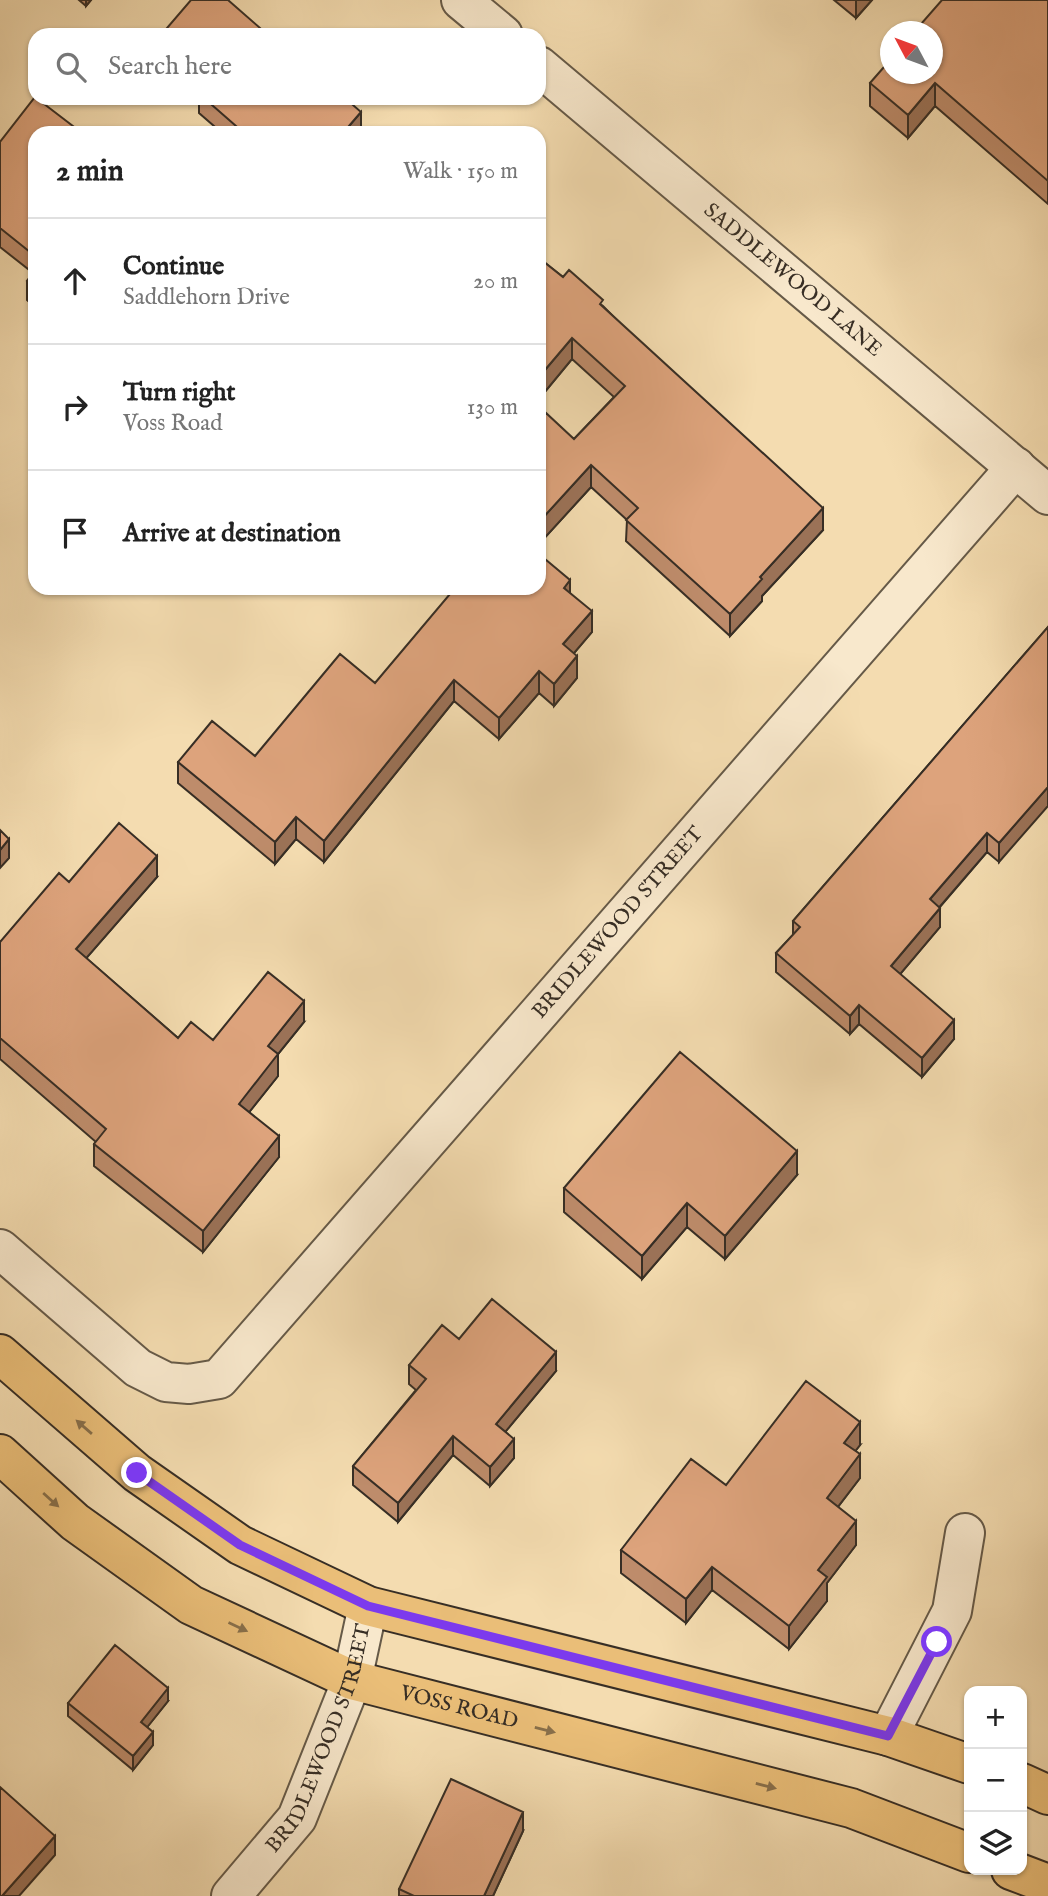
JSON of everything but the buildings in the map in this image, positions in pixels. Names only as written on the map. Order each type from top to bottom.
[{"type":"main road","points":[[0,1354],[137,1473],[240,1545],[368,1606],[888,1736],[964,1762]]},
{"type":"main road","name":"VOSS ROAD","points":[[0,1454],[75,1522],[191,1605],[352,1680],[851,1808],[964,1851]]},
{"type":"main road","points":[[1027,1785],[1048,1795]]},
{"type":"main road","points":[[1025,1875],[1048,1884]]},
{"type":"street","points":[[461,0],[495,28]]},
{"type":"street","name":"SADDLEWOOD LANE","points":[[546,72],[1048,495]]},
{"type":"street","name":"BRIDLEWOOD STREET","points":[[0,1249],[138,1368],[166,1382],[189,1384],[219,1379],[1016,467]]},
{"type":"street","points":[[888,1736],[952,1611],[965,1533]]},
{"type":"street","name":"BRIDLEWOOD STREET","points":[[231,1896],[297,1818],[352,1680],[368,1606]]},
{"type":"route","points":[[137,1473],[240,1545],[368,1606],[888,1736],[937,1642]]}]
